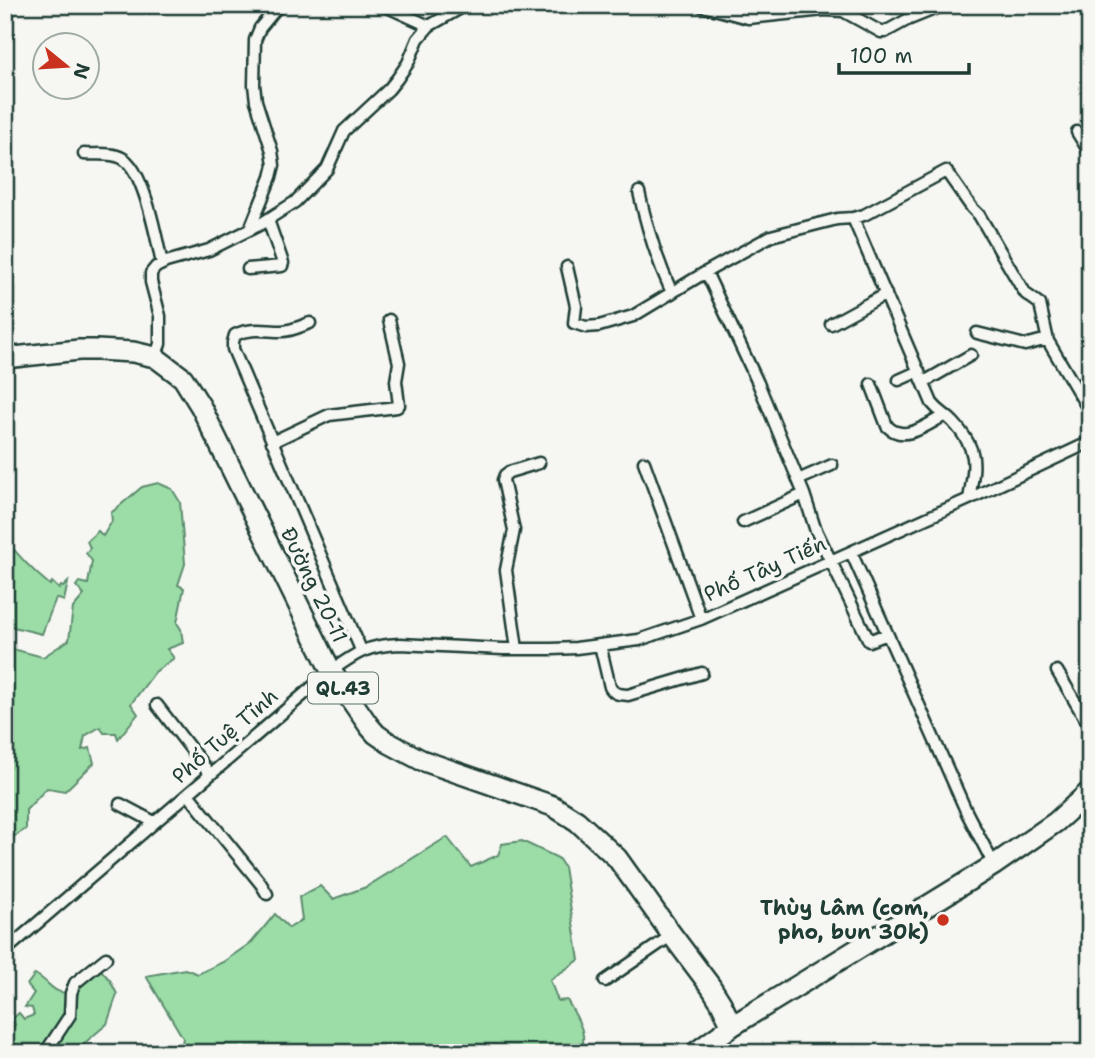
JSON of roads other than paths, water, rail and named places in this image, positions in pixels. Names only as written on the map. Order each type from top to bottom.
[{"type":"highway","name":"Đường 20-11","points":[[5,358],[117,350],[155,357],[183,378],[201,407],[331,671],[369,726],[389,743],[421,760],[553,806],[577,821],[617,858],[711,987],[732,1026]]},
{"type":"highway","points":[[695,1053],[732,1026],[994,865],[1056,822],[1090,791]]},
{"type":"street","points":[[250,229],[274,165],[256,101],[255,40],[279,5]]},
{"type":"street","points":[[383,5],[429,26]]},
{"type":"street","points":[[155,357],[160,344],[160,316],[150,282],[151,273],[156,267],[209,250],[295,202],[327,169],[344,131],[389,89],[408,63],[418,38],[429,26],[467,5]]},
{"type":"street","points":[[699,5],[748,18],[824,10],[843,11],[885,32],[944,5]]},
{"type":"street","points":[[1077,132],[1090,153]]},
{"type":"street","points":[[84,155],[119,156],[132,167],[148,206],[162,264]]},
{"type":"street","points":[[567,267],[576,306],[576,325],[586,327],[614,323],[633,316],[771,236],[837,219],[853,218],[872,211],[946,171],[979,215],[1026,294],[1040,304],[1048,341],[1090,412]]},
{"type":"street","points":[[639,192],[653,249],[672,293]]},
{"type":"street","points":[[853,218],[932,403],[955,424],[974,453],[969,499]]},
{"type":"street","points":[[248,269],[283,263],[268,219]]},
{"type":"street","points":[[706,272],[758,383],[804,494],[815,528],[869,641],[887,634]]},
{"type":"street","points":[[831,324],[886,294]]},
{"type":"street","points":[[272,442],[329,415],[399,405],[399,363],[389,320]]},
{"type":"street","points":[[310,323],[288,330],[259,329],[242,332],[236,335],[233,349],[361,650]]},
{"type":"street","points":[[977,333],[1025,345],[1048,341]]},
{"type":"street","points":[[925,382],[971,355]]},
{"type":"street","points":[[899,380],[919,371]]},
{"type":"street","points":[[871,384],[887,426],[892,431],[913,432],[945,415]]},
{"type":"street","points":[[851,552],[1090,442]]},
{"type":"street","points":[[517,649],[506,579],[514,530],[503,480],[509,472],[539,463]]},
{"type":"street","points":[[644,463],[701,619]]},
{"type":"street","points":[[798,480],[832,466]]},
{"type":"street","points":[[743,522],[804,494]]},
{"type":"street","name":"Phố Tây Tiến","points":[[331,671],[361,650],[386,644],[517,649],[576,648],[639,640],[701,619],[851,552],[967,813],[994,865]]},
{"type":"street","points":[[600,645],[610,687],[613,692],[619,694],[628,695],[702,673]]},
{"type":"street","name":"Phố Tuệ Tĩnh","points":[[5,951],[331,671]]},
{"type":"street","points":[[1057,671],[1090,727]]},
{"type":"street","points":[[157,705],[210,774]]},
{"type":"street","points":[[188,794],[267,894]]},
{"type":"street","points":[[120,804],[154,822]]},
{"type":"street","points":[[605,981],[672,935]]},
{"type":"street","points":[[45,1053],[70,1015],[71,993],[75,983],[106,958]]},
{"type":"place","name":"Thùy Lâm (com, pho, bun 30k)","points":[[943,920]]}]
